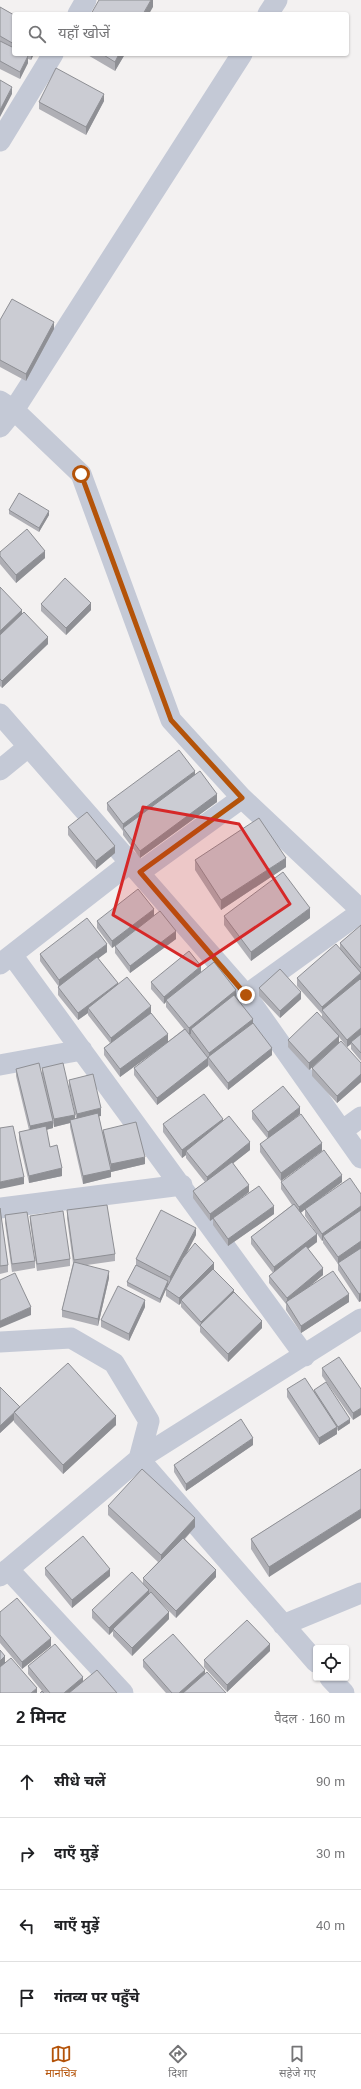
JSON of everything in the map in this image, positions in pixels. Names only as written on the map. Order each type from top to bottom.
[{"type":"street","points":[[79,12],[86,0]]},
{"type":"street","points":[[269,12],[276,0]]},
{"type":"street","points":[[0,141],[52,56]]},
{"type":"street","points":[[0,426],[7,406],[241,56]]},
{"type":"street","points":[[7,406],[81,474],[171,720],[242,798],[361,911],[246,995]]},
{"type":"street","points":[[0,714],[246,995],[343,1130],[361,1158]]},
{"type":"street","points":[[0,770],[28,747]]},
{"type":"street","points":[[242,798],[135,867],[6,959],[82,1050],[182,1185],[305,1356]]},
{"type":"street","points":[[0,1065],[82,1050]]},
{"type":"street","points":[[343,1130],[361,1117]]},
{"type":"street","points":[[0,1208],[182,1185]]},
{"type":"street","points":[[124,1693],[4,1572],[139,1458],[305,1356],[361,1319]]},
{"type":"street","points":[[0,1342],[71,1338],[114,1363],[149,1420],[139,1458]]},
{"type":"street","points":[[139,1458],[313,1659]]},
{"type":"street","points":[[283,1625],[361,1593]]},
{"type":"street","points":[[333,1681],[344,1693]]},
{"type":"highlighted area","points":[[143,807],[239,824],[290,904],[198,966],[113,915]]},
{"type":"building","points":[[99,0],[151,0],[144,12],[92,12]]},
{"type":"building","points":[[0,7],[12,14],[12,43],[0,36]]},
{"type":"building","points":[[0,41],[12,47],[12,56],[28,56],[20,72],[0,61]]},
{"type":"building","points":[[105,56],[118,56],[115,62]]},
{"type":"building","points":[[56,68],[104,94],[86,127],[39,102]]},
{"type":"building","points":[[0,80],[12,87],[0,110]]},
{"type":"building","points":[[12,299],[54,322],[26,374],[0,360],[0,320]]},
{"type":"building","points":[[19,493],[49,511],[39,528],[9,510]]},
{"type":"building","points":[[27,529],[45,551],[16,575],[0,556],[0,552]]},
{"type":"building","points":[[65,578],[91,603],[66,628],[41,604]]},
{"type":"building","points":[[0,587],[22,610],[0,631]]},
{"type":"building","points":[[24,612],[48,637],[2,681],[0,679],[0,635]]},
{"type":"building","points":[[179,750],[195,771],[123,824],[107,803]]},
{"type":"building","points":[[200,771],[217,794],[140,851],[123,828]]},
{"type":"building","points":[[87,812],[115,846],[96,861],[68,827]]},
{"type":"building","points":[[259,818],[286,858],[221,900],[195,860]]},
{"type":"building","points":[[283,872],[310,908],[251,952],[224,916]]},
{"type":"building","points":[[138,889],[154,909],[112,941],[97,921]]},
{"type":"building","points":[[160,911],[176,931],[130,966],[115,946]]},
{"type":"building","points":[[87,918],[107,944],[59,980],[40,954]]},
{"type":"building","points":[[361,925],[361,968],[340,943]]},
{"type":"building","points":[[336,944],[361,973],[322,1007],[297,978]]},
{"type":"building","points":[[189,951],[201,966],[164,997],[151,982]]},
{"type":"building","points":[[97,957],[118,983],[78,1013],[58,987]]},
{"type":"building","points":[[214,962],[236,990],[189,1028],[166,1000]]},
{"type":"building","points":[[280,969],[301,992],[280,1011],[259,988]]},
{"type":"building","points":[[127,977],[151,1006],[111,1038],[88,1008]]},
{"type":"building","points":[[360,979],[361,1028],[347,1040],[322,1010]]},
{"type":"building","points":[[234,995],[253,1019],[209,1053],[191,1029]]},
{"type":"building","points":[[317,1012],[339,1036],[309,1063],[288,1040]]},
{"type":"building","points":[[151,1013],[168,1034],[120,1069],[104,1048]]},
{"type":"building","points":[[253,1023],[272,1048],[228,1083],[208,1057]]},
{"type":"building","points":[[185,1029],[208,1058],[157,1098],[134,1068]]},
{"type":"building","points":[[361,1034],[361,1053],[351,1042]]},
{"type":"building","points":[[341,1041],[361,1063],[361,1074],[337,1096],[312,1068]]},
{"type":"building","points":[[39,1063],[53,1121],[30,1126],[16,1069]]},
{"type":"building","points":[[63,1063],[75,1115],[54,1119],[42,1068]]},
{"type":"building","points":[[93,1074],[101,1108],[77,1114],[69,1080]]},
{"type":"building","points":[[283,1086],[300,1107],[268,1132],[252,1111]]},
{"type":"building","points":[[204,1094],[223,1119],[182,1150],[163,1124]]},
{"type":"building","points":[[98,1113],[111,1170],[83,1176],[70,1120]]},
{"type":"building","points":[[301,1114],[322,1143],[281,1173],[260,1144]]},
{"type":"building","points":[[229,1116],[250,1142],[207,1177],[186,1151]]},
{"type":"building","points":[[136,1122],[145,1157],[111,1164],[103,1130]]},
{"type":"building","points":[[13,1126],[24,1177],[0,1182],[0,1128]]},
{"type":"building","points":[[46,1126],[50,1147],[57,1145],[62,1168],[29,1176],[19,1132]]},
{"type":"building","points":[[324,1150],[342,1175],[299,1207],[281,1182]]},
{"type":"building","points":[[232,1162],[249,1185],[210,1214],[193,1191]]},
{"type":"building","points":[[350,1178],[361,1194],[361,1206],[322,1234],[305,1209]]},
{"type":"building","points":[[259,1186],[274,1206],[228,1239],[213,1218]]},
{"type":"building","points":[[294,1204],[317,1234],[274,1267],[251,1237]]},
{"type":"building","points":[[107,1205],[115,1254],[74,1260],[67,1210]]},
{"type":"building","points":[[0,1208],[8,1265],[0,1266]]},
{"type":"building","points":[[161,1210],[196,1228],[170,1277],[136,1259]]},
{"type":"building","points":[[361,1210],[361,1241],[338,1257],[323,1236]]},
{"type":"building","points":[[63,1211],[70,1259],[37,1264],[30,1216]]},
{"type":"building","points":[[27,1212],[35,1261],[12,1264],[5,1215]]},
{"type":"building","points":[[195,1243],[214,1263],[179,1298],[166,1289],[183,1258]]},
{"type":"building","points":[[306,1246],[323,1268],[287,1298],[269,1276]]},
{"type":"building","points":[[361,1248],[361,1293],[359,1294],[338,1263]]},
{"type":"building","points":[[74,1262],[109,1271],[98,1319],[62,1310]]},
{"type":"building","points":[[136,1265],[168,1281],[160,1299],[127,1282]]},
{"type":"building","points":[[213,1269],[234,1290],[201,1322],[181,1300]]},
{"type":"building","points":[[333,1271],[349,1294],[301,1326],[286,1302]]},
{"type":"building","points":[[15,1273],[31,1307],[0,1321],[0,1280]]},
{"type":"building","points":[[118,1286],[145,1300],[129,1334],[101,1320]]},
{"type":"building","points":[[234,1292],[262,1321],[228,1354],[200,1325]]},
{"type":"building","points":[[339,1357],[361,1389],[361,1408],[353,1413],[322,1368]]},
{"type":"building","points":[[68,1363],[116,1416],[63,1465],[14,1412]]},
{"type":"building","points":[[305,1378],[337,1427],[319,1438],[287,1389]]},
{"type":"building","points":[[326,1382],[350,1419],[338,1427],[314,1390]]},
{"type":"building","points":[[0,1387],[20,1407],[0,1426]]},
{"type":"building","points":[[241,1419],[253,1438],[186,1484],[174,1465]]},
{"type":"building","points":[[142,1469],[195,1518],[161,1555],[108,1506]]},
{"type":"building","points":[[361,1469],[361,1509],[269,1567],[251,1539]]},
{"type":"building","points":[[83,1536],[110,1569],[72,1600],[45,1568]]},
{"type":"building","points":[[183,1538],[216,1570],[176,1611],[143,1578]]},
{"type":"building","points":[[132,1572],[149,1590],[109,1628],[92,1610]]},
{"type":"building","points":[[151,1592],[169,1612],[132,1648],[113,1629]]},
{"type":"building","points":[[17,1598],[51,1638],[22,1662],[0,1635],[0,1612]]},
{"type":"building","points":[[247,1620],[270,1644],[227,1685],[204,1660]]},
{"type":"building","points":[[173,1634],[205,1670],[179,1693],[172,1693],[143,1660]]},
{"type":"building","points":[[55,1644],[83,1677],[64,1693],[50,1693],[28,1666]]},
{"type":"building","points":[[0,1650],[5,1656],[0,1661]]},
{"type":"building","points":[[11,1658],[37,1688],[31,1693],[0,1693],[0,1667]]},
{"type":"building","points":[[97,1670],[117,1693],[69,1693]]},
{"type":"building","points":[[207,1672],[226,1693],[183,1693]]},
{"type":"route","points":[[81,474],[171,720],[242,798],[140,872],[246,995]]}]
